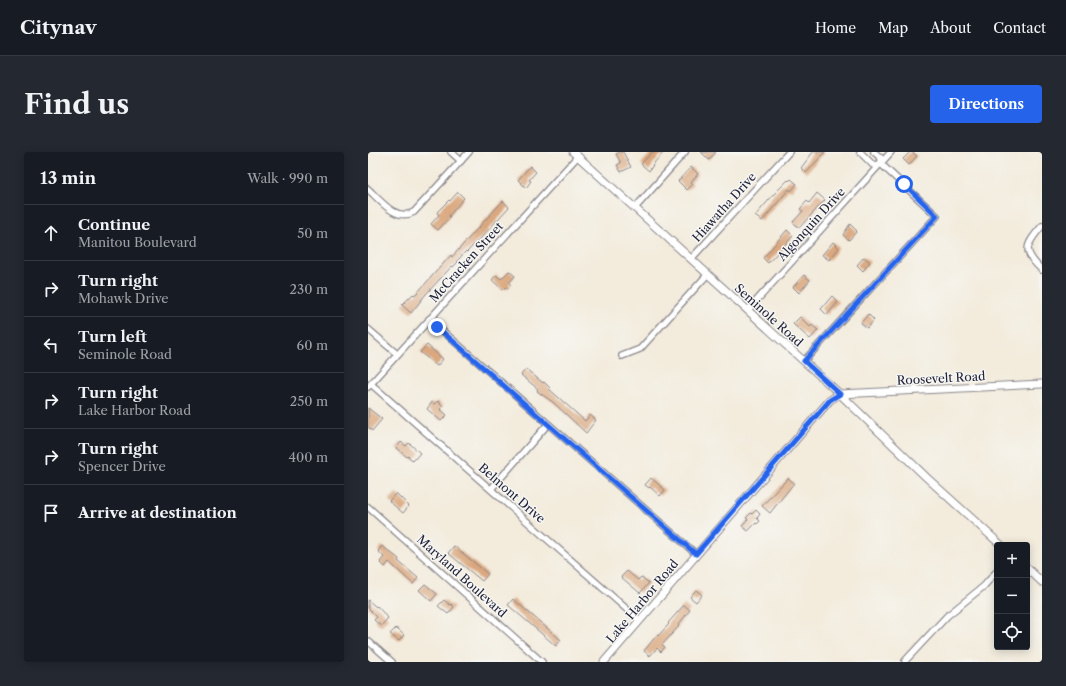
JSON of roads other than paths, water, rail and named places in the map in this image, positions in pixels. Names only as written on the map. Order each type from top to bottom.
[{"type":"street","points":[[451,152],[461,161]]},
{"type":"street","points":[[368,189],[393,212],[407,215],[414,212],[469,152]]},
{"type":"street","points":[[635,208],[685,152]]},
{"type":"street","name":"Hiawatha Drive","points":[[691,259],[789,152]]},
{"type":"street","points":[[860,152],[873,165],[881,164]]},
{"type":"street","points":[[804,361],[937,216],[881,164],[880,158],[874,152]]},
{"type":"street","name":"Algonquin Drive","points":[[748,310],[891,152]]},
{"type":"street","name":"Seminole Road","points":[[577,153],[635,208],[840,394],[926,477],[998,542]]},
{"type":"street","name":"McCracken Street","points":[[369,386],[577,153]]},
{"type":"street","points":[[1042,226],[1030,239],[1027,250],[1029,256],[1042,270]]},
{"type":"street","points":[[622,356],[640,349],[708,274]]},
{"type":"street","points":[[429,319],[696,554]]},
{"type":"street","points":[[368,329],[397,354]]},
{"type":"street","name":"Roosevelt Road","points":[[840,394],[1042,384]]},
{"type":"street","name":"Belmont Drive","points":[[369,386],[491,489],[640,620]]},
{"type":"street","name":"Lake Harbor Road","points":[[604,662],[830,400],[840,394]]},
{"type":"street","points":[[491,489],[548,424]]},
{"type":"street","name":"Maryland Boulevard","points":[[368,507],[542,662]]},
{"type":"street","points":[[1030,571],[1042,582]]},
{"type":"street","points":[[905,661],[947,616],[984,586],[994,574]]},
{"type":"street","points":[[368,641],[392,662]]}]
